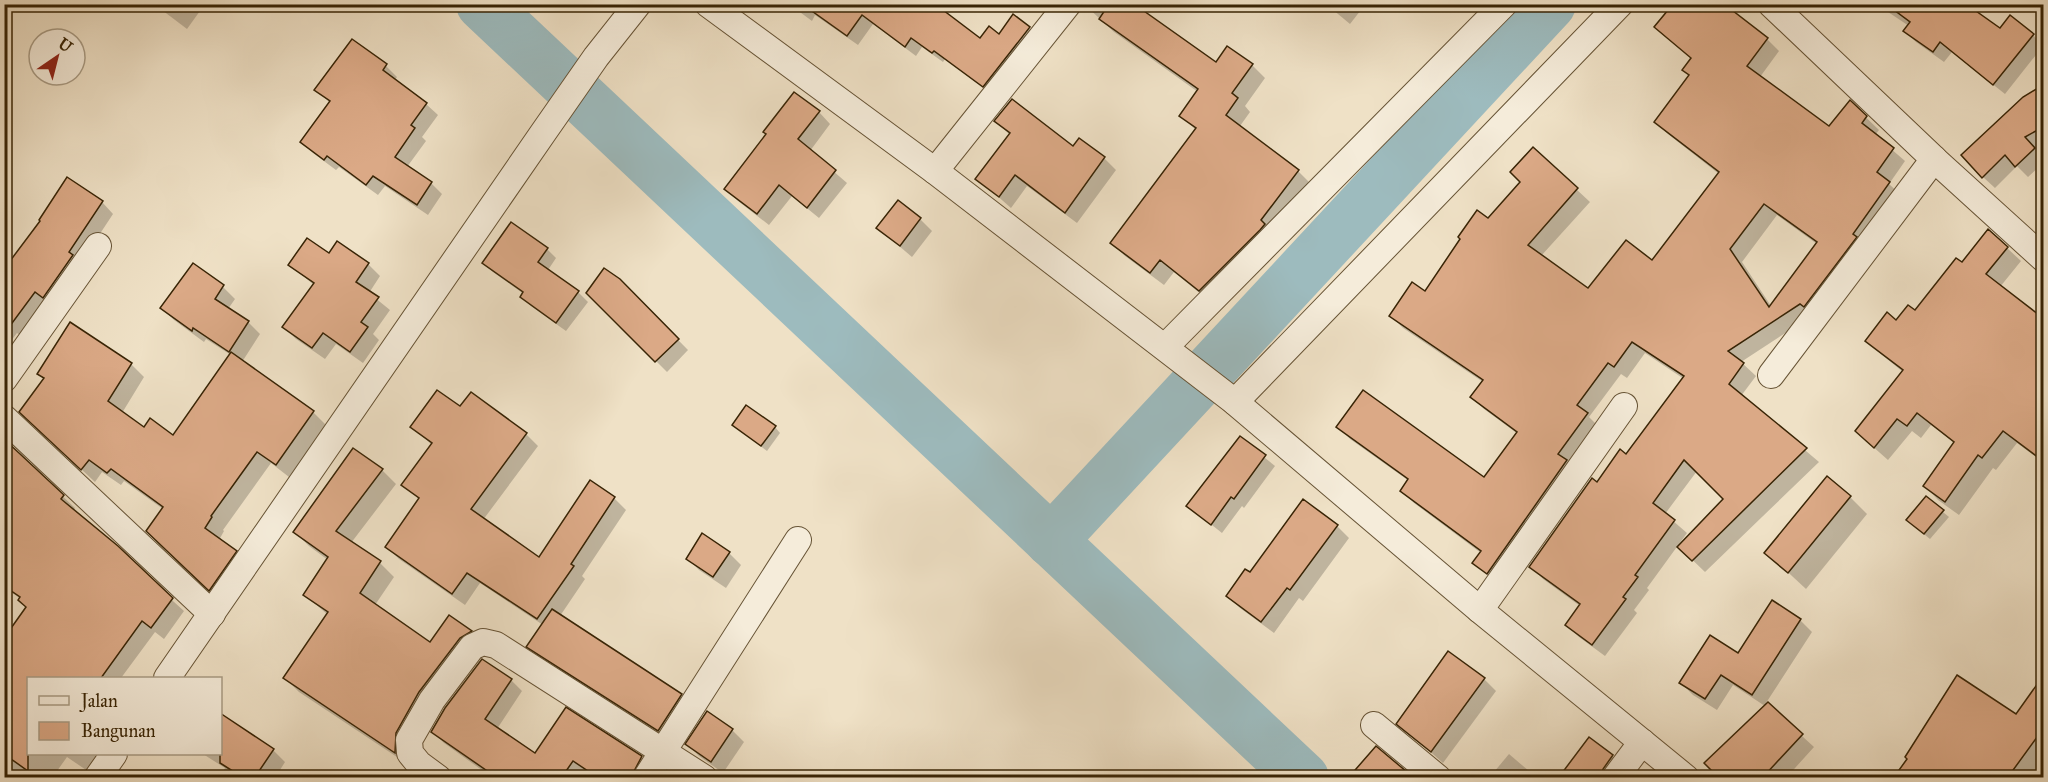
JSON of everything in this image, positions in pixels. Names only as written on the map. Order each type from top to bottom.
[{"type":"street","points":[[168,677],[596,57],[638,4]]},
{"type":"street","points":[[708,4],[934,171],[1168,349],[1227,396],[1480,610],[1686,777]]},
{"type":"street","points":[[934,171],[1068,4]]},
{"type":"street","points":[[1168,349],[1504,4]]},
{"type":"street","points":[[1227,396],[1620,4]]},
{"type":"street","points":[[1771,4],[2043,259]]},
{"type":"street","points":[[1771,375],[1934,159]]},
{"type":"street","points":[[4,379],[98,246]]},
{"type":"street","points":[[1480,610],[1624,406]]},
{"type":"street","points":[[4,418],[212,614]]},
{"type":"street","points":[[646,777],[798,540]]},
{"type":"street","points":[[438,777],[419,764],[410,753],[409,740],[432,700],[472,647],[483,642],[496,645],[704,777]]},
{"type":"street","points":[[1374,725],[1438,777]]},
{"type":"street","points":[[1615,777],[1642,742]]},
{"type":"street","points":[[97,777],[113,755]]},
{"type":"building","points":[[802,4],[935,4],[980,38],[989,26],[999,34],[1013,14],[1030,27],[983,87],[934,51],[932,53],[911,38],[905,47],[862,15],[847,36]]},
{"type":"building","points":[[1109,4],[1134,4],[1216,62],[1227,46],[1253,64],[1232,93],[1238,98],[1226,115],[1299,170],[1261,220],[1265,224],[1199,291],[1160,260],[1150,273],[1110,243],[1196,128],[1179,116],[1198,89],[1099,19]]},
{"type":"building","points":[[1673,4],[1724,4],[1768,38],[1747,66],[1829,126],[1850,100],[1867,116],[1862,123],[1894,148],[1877,172],[1890,182],[1853,234],[1857,237],[1804,307],[1800,304],[1728,351],[1744,363],[1729,384],[1807,448],[1692,561],[1677,547],[1723,499],[1684,460],[1653,503],[1675,520],[1635,575],[1638,577],[1623,597],[1626,599],[1592,645],[1565,625],[1580,604],[1529,567],[1592,478],[1597,482],[1620,449],[1626,454],[1684,376],[1632,342],[1614,367],[1608,363],[1577,405],[1588,413],[1558,454],[1567,460],[1487,574],[1472,563],[1481,551],[1400,491],[1408,479],[1336,427],[1363,390],[1484,477],[1517,432],[1470,397],[1483,380],[1389,316],[1412,282],[1425,291],[1477,210],[1488,218],[1520,182],[1510,172],[1533,147],[1578,188],[1528,245],[1588,288],[1626,240],[1652,260],[1719,172],[1654,122],[1689,75],[1682,70],[1691,58],[1654,27]],"holes":[[[1764,204],[1817,242],[1769,307],[1730,249]]]},
{"type":"building","points":[[1886,4],[1966,4],[2000,28],[2010,15],[2034,34],[1993,85],[1940,42],[1933,52],[1903,31],[1910,22]]},
{"type":"building","points":[[352,39],[387,64],[383,70],[427,103],[411,125],[415,128],[395,157],[432,182],[417,205],[373,176],[366,185],[327,156],[324,160],[300,142],[330,101],[314,90]]},
{"type":"building","points":[[2043,85],[2043,127],[2025,137],[2035,148],[2015,167],[2005,155],[1982,178],[1961,155],[2023,97]]},
{"type":"building","points":[[794,92],[820,111],[798,139],[836,170],[807,208],[779,185],[757,214],[724,189],[766,134],[763,132]]},
{"type":"building","points":[[1012,99],[1073,146],[1079,138],[1105,157],[1065,213],[1015,175],[999,197],[975,179],[1010,133],[994,121]]},
{"type":"building","points":[[67,177],[103,201],[69,252],[73,255],[43,298],[35,292],[4,334],[4,269],[40,221]]},
{"type":"building","points":[[898,200],[921,218],[900,246],[876,228]]},
{"type":"building","points":[[511,222],[548,248],[538,262],[579,291],[556,323],[520,297],[523,292],[482,263]]},
{"type":"building","points":[[1988,229],[2008,247],[1986,274],[2043,318],[2043,461],[2003,431],[1982,458],[1978,455],[1945,502],[1923,486],[1954,442],[1917,413],[1907,426],[1897,419],[1874,448],[1855,431],[1903,370],[1865,341],[1887,312],[1896,320],[1908,305],[1915,310],[1956,258],[1962,262]]},
{"type":"building","points":[[307,238],[329,253],[337,241],[369,263],[356,282],[379,297],[361,322],[368,327],[350,352],[323,333],[312,348],[282,327],[314,283],[288,265]]},
{"type":"building","points":[[193,263],[224,285],[215,299],[249,321],[229,352],[193,328],[192,331],[160,308]]},
{"type":"building","points":[[604,268],[620,279],[679,339],[655,362],[586,293]]},
{"type":"building","points":[[70,322],[132,363],[108,401],[144,427],[150,418],[173,435],[231,352],[314,411],[276,465],[257,452],[211,516],[205,528],[237,551],[209,591],[146,531],[163,507],[111,469],[107,473],[89,460],[81,470],[19,412],[44,378],[37,374]]},
{"type":"building","points":[[437,390],[460,406],[471,392],[527,433],[471,509],[539,557],[590,480],[615,497],[571,564],[574,566],[537,619],[467,573],[452,594],[385,547],[419,498],[401,485],[432,443],[410,427]]},
{"type":"building","points":[[746,405],[776,426],[761,446],[732,425]]},
{"type":"building","points":[[1240,436],[1266,455],[1234,499],[1231,497],[1211,525],[1186,506]]},
{"type":"building","points":[[4,439],[64,495],[61,499],[118,546],[173,598],[151,628],[142,621],[102,677],[27,677],[28,771],[4,754],[4,638],[26,607],[18,600],[20,597],[4,586]]},
{"type":"building","points":[[353,448],[383,469],[336,531],[381,561],[360,593],[430,642],[449,615],[472,631],[460,638],[419,692],[396,733],[395,753],[283,678],[328,612],[303,595],[328,557],[293,532]]},
{"type":"building","points":[[1827,476],[1851,496],[1788,573],[1764,553]]},
{"type":"building","points":[[1926,496],[1944,510],[1924,534],[1906,520]]},
{"type":"building","points":[[1303,499],[1338,525],[1290,590],[1287,588],[1261,622],[1226,596],[1245,569],[1250,572]]},
{"type":"building","points":[[702,533],[730,552],[713,577],[686,559]]},
{"type":"building","points":[[1772,600],[1801,619],[1752,695],[1721,675],[1705,699],[1679,683],[1710,635],[1738,653]]},
{"type":"building","points":[[552,609],[682,694],[658,731],[526,647]]},
{"type":"building","points":[[1448,651],[1485,678],[1431,752],[1396,724]]},
{"type":"building","points":[[482,659],[512,679],[485,719],[535,753],[566,707],[642,756],[631,777],[597,777],[573,761],[564,774],[570,777],[496,777],[431,732],[445,708]]},
{"type":"building","points":[[1957,675],[2016,714],[2043,676],[2043,729],[2008,777],[1894,777],[1907,759],[1905,757]]},
{"type":"building","points":[[1768,702],[1803,734],[1763,777],[1718,777],[1704,763]]},
{"type":"building","points":[[707,711],[733,729],[711,762],[685,744]]},
{"type":"building","points":[[222,714],[274,749],[255,777],[242,777],[220,763]]},
{"type":"building","points":[[1589,737],[1613,755],[1600,777],[1559,777]]},
{"type":"building","points":[[1376,746],[1413,777],[1349,777]]},
{"type":"waterway","points":[[482,4],[1303,778]]},
{"type":"waterway","points":[[1051,541],[1550,4]]}]
